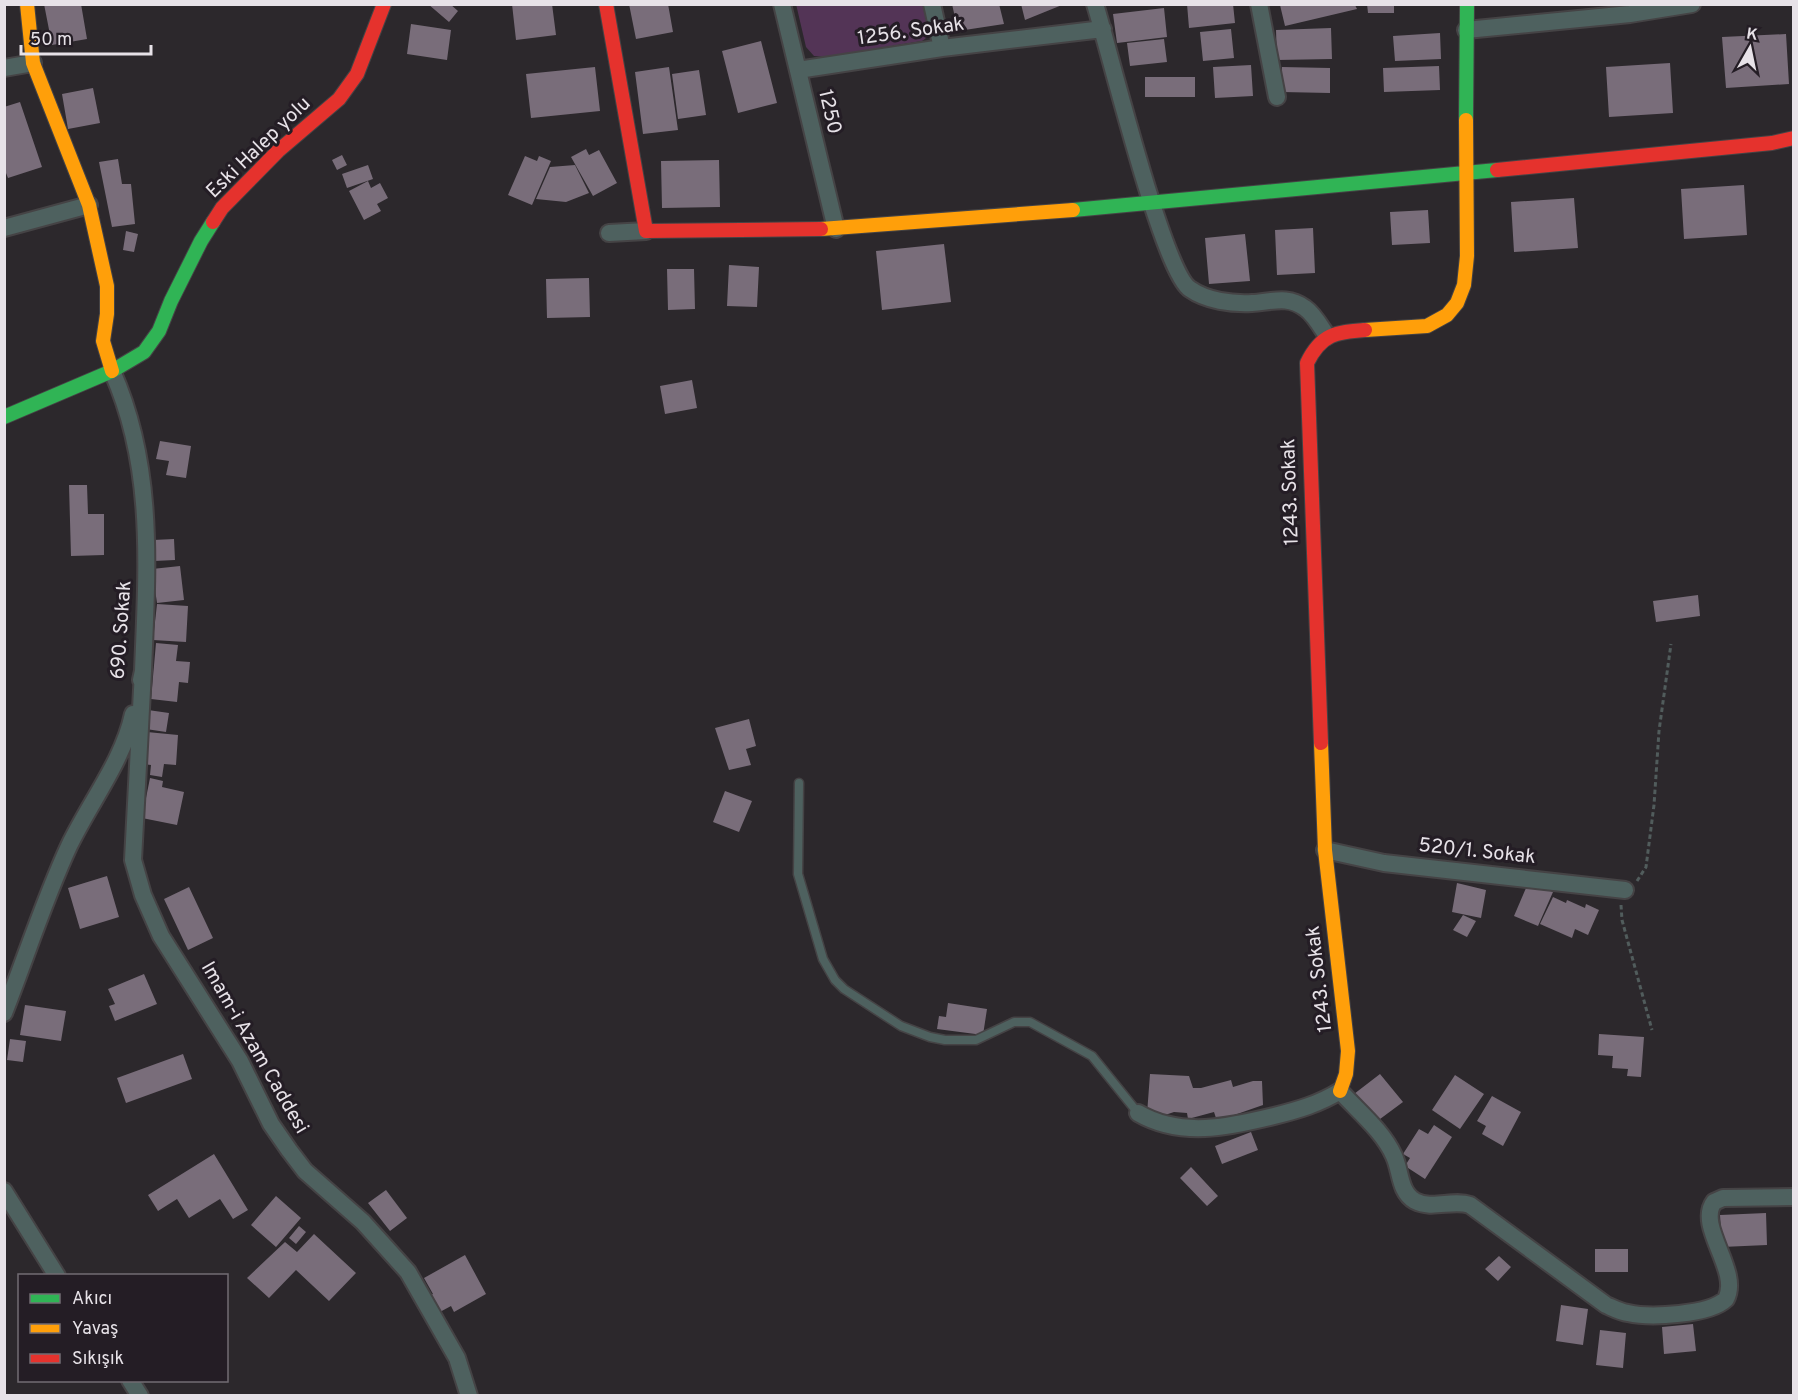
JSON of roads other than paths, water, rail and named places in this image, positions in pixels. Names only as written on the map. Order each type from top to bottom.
[{"type":"street","points":[[27,4],[33,63],[89,205],[107,286],[107,314],[103,341],[112,371]]},
{"type":"street","name":"Eski Halep yolu","points":[[4,417],[112,371],[144,352],[159,331],[171,300],[201,241],[222,208],[278,151],[339,99],[357,74],[384,4]]},
{"type":"street","points":[[606,4],[646,231]]},
{"type":"street","name":"1250","points":[[783,4],[836,229]]},
{"type":"street","points":[[932,4],[942,48]]},
{"type":"street","points":[[1095,4],[1152,203],[1179,278],[1189,289],[1219,301],[1293,302],[1307,309],[1328,336],[1338,332],[1427,326],[1448,315],[1456,306],[1461,295],[1467,253],[1467,4]]},
{"type":"street","points":[[1259,4],[1277,97]]},
{"type":"street","points":[[1466,30],[1630,9],[1692,4]]},
{"type":"street","name":"1256. Sokak","points":[[798,70],[942,48],[1102,29]]},
{"type":"street","points":[[4,68],[33,63]]},
{"type":"street","points":[[609,233],[836,229],[1152,203],[1772,143],[1794,138]]},
{"type":"street","points":[[4,228],[89,205]]},
{"type":"street","name":"1243. Sokak","points":[[1328,336],[1318,343],[1312,352],[1307,363],[1306,374],[1325,850],[1348,1051],[1346,1074],[1340,1091]]},
{"type":"street","name":"690. Sokak","points":[[4,1013],[57,873],[75,834],[129,734],[143,671],[147,553],[145,508],[135,435],[126,401],[112,371]]},
{"type":"street","name":"Imam-i Azam Caddesi","points":[[143,671],[134,860],[143,895],[161,936],[240,1061],[272,1124],[289,1150],[305,1171],[363,1222],[408,1272],[457,1358],[469,1395]]},
{"type":"street","name":"520/1. Sokak","points":[[1325,850],[1384,863],[1625,890]]},
{"type":"street","points":[[1138,1113],[1149,1120],[1180,1126],[1220,1128],[1313,1106],[1340,1091],[1388,1145],[1397,1162],[1405,1190],[1414,1201],[1430,1205],[1455,1202],[1470,1204],[1606,1305],[1627,1313],[1648,1315],[1690,1312],[1711,1308],[1722,1303],[1728,1294],[1729,1283],[1709,1215],[1712,1206],[1723,1198],[1794,1197]]},
{"type":"street","points":[[4,1191],[56,1274]]},
{"type":"street","points":[[131,1382],[140,1395]]},
{"type":"lane","points":[[799,783],[798,874],[823,959],[835,980],[844,989],[901,1026],[945,1040],[976,1040],[1014,1023],[1030,1022],[1092,1056],[1138,1113]]}]
